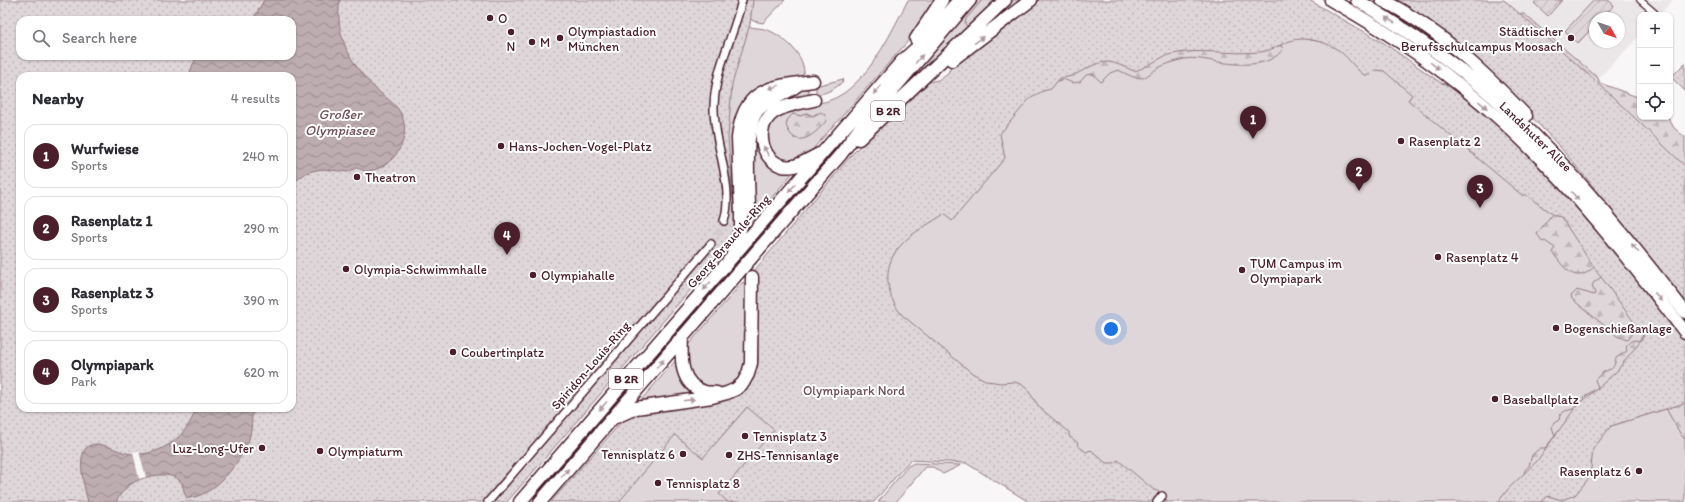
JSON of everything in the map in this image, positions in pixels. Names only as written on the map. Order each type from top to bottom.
[{"type":"highway","name":"B 2R","points":[[902,61],[942,0]]},
{"type":"highway","name":"Georg-Brauchle-Ring","points":[[520,502],[902,61],[921,44],[959,0]]},
{"type":"highway","points":[[841,154],[860,128],[970,0]]},
{"type":"highway","name":"B 2R","points":[[540,502],[841,154],[1005,0]]},
{"type":"highway","points":[[934,68],[949,62],[1031,0]]},
{"type":"highway","name":"Landshuter Allee","points":[[1331,0],[1376,26],[1433,64],[1500,120],[1551,169],[1584,207],[1685,332]]},
{"type":"highway","name":"Landshuter Allee","points":[[1357,0],[1415,36],[1461,70],[1509,110],[1550,151],[1616,225],[1685,312]]},
{"type":"highway","points":[[1387,2],[1443,40],[1494,84],[1540,131],[1550,151]]},
{"type":"highway","points":[[732,257],[740,226],[738,138],[739,127],[744,113],[753,100],[766,90],[781,85],[813,82]]},
{"type":"highway","points":[[749,217],[749,131],[751,123],[758,110],[795,88],[800,83]]},
{"type":"highway","points":[[774,100],[814,100],[783,108],[773,113],[764,122],[761,136],[765,152],[769,157],[775,162],[784,166],[794,166],[823,152]]},
{"type":"highway","points":[[611,420],[636,408],[712,397],[736,389],[743,382],[752,363],[752,277]]},
{"type":"highway","points":[[682,337],[682,368],[686,376],[691,383],[704,392],[720,394]]},
{"type":"street","points":[[724,221],[727,212],[726,188],[714,107],[716,83],[737,20],[742,0]]},
{"type":"street","points":[[1640,0],[1653,12]]},
{"type":"street","name":"Spiridon-Louis-Ring","points":[[488,502],[711,244]]},
{"type":"street","points":[[1157,502],[1162,496]]},
{"type":"shaded area","name":"Städtischer Berufsschulcampus Moosach","points":[[1504,0],[1673,0],[1662,12],[1637,12],[1637,38],[1596,81]]},
{"type":"green space","points":[[0,0],[753,0],[750,24],[732,84],[728,137],[735,223],[730,244],[507,502],[0,502]]},
{"type":"green space","points":[[746,0],[785,0],[763,23],[753,21],[747,15]]},
{"type":"green space","points":[[908,0],[937,0],[933,9],[909,40],[806,157],[787,162],[774,157],[764,131],[769,120],[780,113],[826,101],[844,93],[873,63]],"holes":[[[806,113],[813,116],[817,113],[794,139],[793,114],[801,116]]]},
{"type":"green space","points":[[964,0],[966,0],[759,240],[757,239]]},
{"type":"green space","points":[[977,0],[982,0],[966,20],[971,25],[875,119]]},
{"type":"green space","points":[[982,0],[1000,0],[971,25],[967,26],[965,24],[966,19]]},
{"type":"green space","points":[[1014,0],[1021,0],[1007,13],[1003,13],[1002,11]]},
{"type":"green space","name":"Olympiapark Nord","points":[[1039,0],[1309,0],[1384,43],[1441,83],[1446,84],[1505,130],[1554,180],[1685,338],[1685,403],[1611,426],[1593,449],[1590,477],[1575,495],[1562,500],[1548,496],[1541,502],[1498,502],[1509,488],[1537,461],[1575,408],[1616,372],[1644,336],[1591,263],[1561,217],[1553,215],[1525,194],[1523,196],[1408,100],[1412,95],[1384,71],[1375,70],[1370,75],[1364,75],[1346,56],[1338,50],[1322,42],[1301,39],[1290,41],[1270,50],[1260,52],[1183,52],[1172,54],[1167,55],[1144,68],[1134,71],[1120,65],[1107,62],[1095,64],[1073,76],[1060,78],[1051,89],[1031,97],[1000,134],[1005,158],[952,221],[944,214],[912,235],[896,251],[891,259],[888,278],[889,287],[895,305],[901,314],[972,373],[987,381],[1001,383],[1014,382],[1021,384],[1027,389],[1040,408],[1069,432],[1069,436],[1078,443],[1077,445],[1086,452],[1091,450],[1106,463],[1114,463],[1118,460],[1154,490],[1160,493],[1167,502],[1029,502],[966,463],[910,460],[874,502],[728,502],[719,494],[774,430],[747,407],[703,458],[675,435],[619,502],[551,502],[625,418],[635,413],[745,389],[754,376],[758,360],[757,273],[754,271],[855,151],[880,126],[889,120],[929,82],[938,80],[948,73],[951,66]]},
{"type":"green space","points":[[1369,0],[1378,0],[1423,30],[1480,76],[1471,71],[1428,37]]},
{"type":"green space","points":[[1397,0],[1504,0],[1596,81],[1685,166],[1685,306],[1587,179],[1560,147],[1514,98],[1508,89],[1480,63]]},
{"type":"green space","points":[[1537,0],[1562,0],[1548,16],[1534,3]]},
{"type":"green space","points":[[1594,0],[1608,0],[1614,5],[1608,12],[1589,12],[1589,31],[1578,43],[1565,31]]},
{"type":"green space","points":[[1519,14],[1524,14],[1598,78],[1600,83],[1637,97],[1637,120],[1670,120],[1674,128],[1685,137],[1685,187]]},
{"type":"green space","points":[[749,27],[768,30],[780,37],[792,47],[801,59],[804,73],[799,79],[758,90],[735,227],[727,222],[721,138],[741,29]]},
{"type":"green space","name":"TUM Campus im Olympiapark","points":[[1279,34],[1359,49],[1561,217],[1647,335],[1518,502],[1161,502],[1165,498],[1157,491],[1156,492],[1114,471],[863,336],[861,288],[981,124],[1060,78],[1182,52],[1211,51]]},
{"type":"green space","points":[[1275,35],[1283,49],[1277,55],[1262,62],[1254,64],[1235,64],[1188,58],[1156,69],[1143,78],[1133,77],[1118,70],[1110,73],[1101,82],[1093,74],[1086,75],[1080,82],[1073,83],[1063,79],[1040,88],[1030,65],[1205,51],[1217,44]]},
{"type":"green space","points":[[1685,63],[1685,91],[1673,79],[1673,75]]},
{"type":"green space","points":[[844,80],[839,85],[830,91],[820,94],[816,92],[816,87],[819,85]]},
{"type":"green space","points":[[805,88],[809,90],[808,95],[792,96],[790,94]]},
{"type":"green space","points":[[780,103],[759,145],[794,171],[744,231],[743,224],[755,210],[755,128],[761,115],[773,105]]},
{"type":"green space","points":[[821,112],[825,115],[826,121],[816,132],[810,136],[799,139],[790,133],[786,125],[788,119],[793,114],[801,116],[806,113],[813,116]]},
{"type":"green space","points":[[1558,207],[1598,263],[1584,274],[1572,274],[1567,270],[1552,252],[1555,248],[1545,241],[1543,242],[1537,234]]},
{"type":"green space","points":[[1604,275],[1637,321],[1633,332],[1627,340],[1617,336],[1572,299],[1571,296],[1577,290],[1594,295],[1595,293],[1592,286],[1594,282]]},
{"type":"green space","points":[[743,282],[745,284],[747,357],[744,372],[738,380],[732,384],[716,390],[706,388],[693,381],[685,356],[688,345]]},
{"type":"green space","points":[[1643,335],[1647,335],[1518,492],[1525,470],[1529,466],[1532,455],[1540,448],[1545,448],[1555,436],[1552,427],[1554,423],[1559,420],[1560,415],[1565,411],[1573,409],[1587,395],[1598,387],[1595,380],[1601,374],[1613,367],[1616,358],[1627,351],[1626,346],[1631,341],[1639,341]]},
{"type":"green space","points":[[677,359],[701,394],[639,403],[640,401]]},
{"type":"green space","name":"ZHS-Tennisanlage","points":[[767,386],[785,502],[613,502],[674,432],[719,439]]},
{"type":"green space","points":[[1685,394],[1685,439],[1681,435],[1664,405]]},
{"type":"green space","points":[[1685,403],[1685,502],[1530,502],[1569,439]]},
{"type":"green space","points":[[914,463],[961,465],[943,474],[933,467],[925,467],[896,502],[878,502],[908,466]]},
{"type":"water","name":"Großer Olympiasee","points":[[264,0],[340,0],[340,25],[346,49],[352,60],[367,80],[398,109],[404,122],[405,131],[403,141],[393,158],[377,169],[367,171],[356,168],[348,172],[322,169],[306,173],[296,181],[296,72],[190,72],[196,60],[296,60],[296,16],[255,16]]},
{"type":"water","points":[[194,412],[252,412],[251,431],[245,448],[233,468],[217,485],[207,492],[188,498],[185,495],[181,482],[177,478],[161,475],[147,477],[134,482],[124,490],[116,502],[88,502],[83,478],[82,458],[84,451],[89,446],[97,444],[132,454],[154,452],[163,448],[180,435]]},
{"type":"pier","points":[[139,451],[146,477],[139,479],[133,452]]},
{"type":"tunnel","points":[[749,217],[752,277]]},
{"type":"tunnel","points":[[711,244],[722,227],[724,221]]},
{"type":"place","name":"O","points":[[490,18]]},
{"type":"place","name":"N","points":[[511,32]]},
{"type":"place","name":"Olympiastadion München","points":[[560,38]]},
{"type":"place","name":"Städtischer Berufsschulcampus Moosach","points":[[1571,38]]},
{"type":"place","name":"M","points":[[532,42]]},
{"type":"place","name":"Wurfwiese","points":[[1253,139]]},
{"type":"place","name":"Rasenplatz 2","points":[[1401,141]]},
{"type":"place","name":"Hans-Jochen-Vogel-Platz","points":[[501,146]]},
{"type":"place","name":"Theatron","points":[[357,177]]},
{"type":"place","name":"Rasenplatz 1","points":[[1359,191]]},
{"type":"place","name":"Rasenplatz 3","points":[[1480,208]]},
{"type":"place","name":"Olympiapark","points":[[507,255]]},
{"type":"place","name":"Rasenplatz 4","points":[[1438,257]]},
{"type":"place","name":"Olympia-Schwimmhalle","points":[[346,269]]},
{"type":"place","name":"TUM Campus im Olympiapark","points":[[1242,270]]},
{"type":"place","name":"Olympiahalle","points":[[533,275]]},
{"type":"place","name":"Bogenschießanlage","points":[[1556,328]]},
{"type":"place","name":"Coubertinplatz","points":[[453,352]]},
{"type":"place","name":"Baseballplatz","points":[[1495,399]]},
{"type":"place","name":"Tennisplatz 3","points":[[745,436]]},
{"type":"place","name":"Luz-Long-Ufer","points":[[262,448]]},
{"type":"place","name":"Olympiaturm","points":[[320,451]]},
{"type":"place","name":"Tennisplatz 6","points":[[683,454]]},
{"type":"place","name":"ZHS-Tennisanlage","points":[[729,455]]},
{"type":"place","name":"Rasenplatz 6","points":[[1639,471]]},
{"type":"place","name":"Tennisplatz 8","points":[[658,483]]}]
